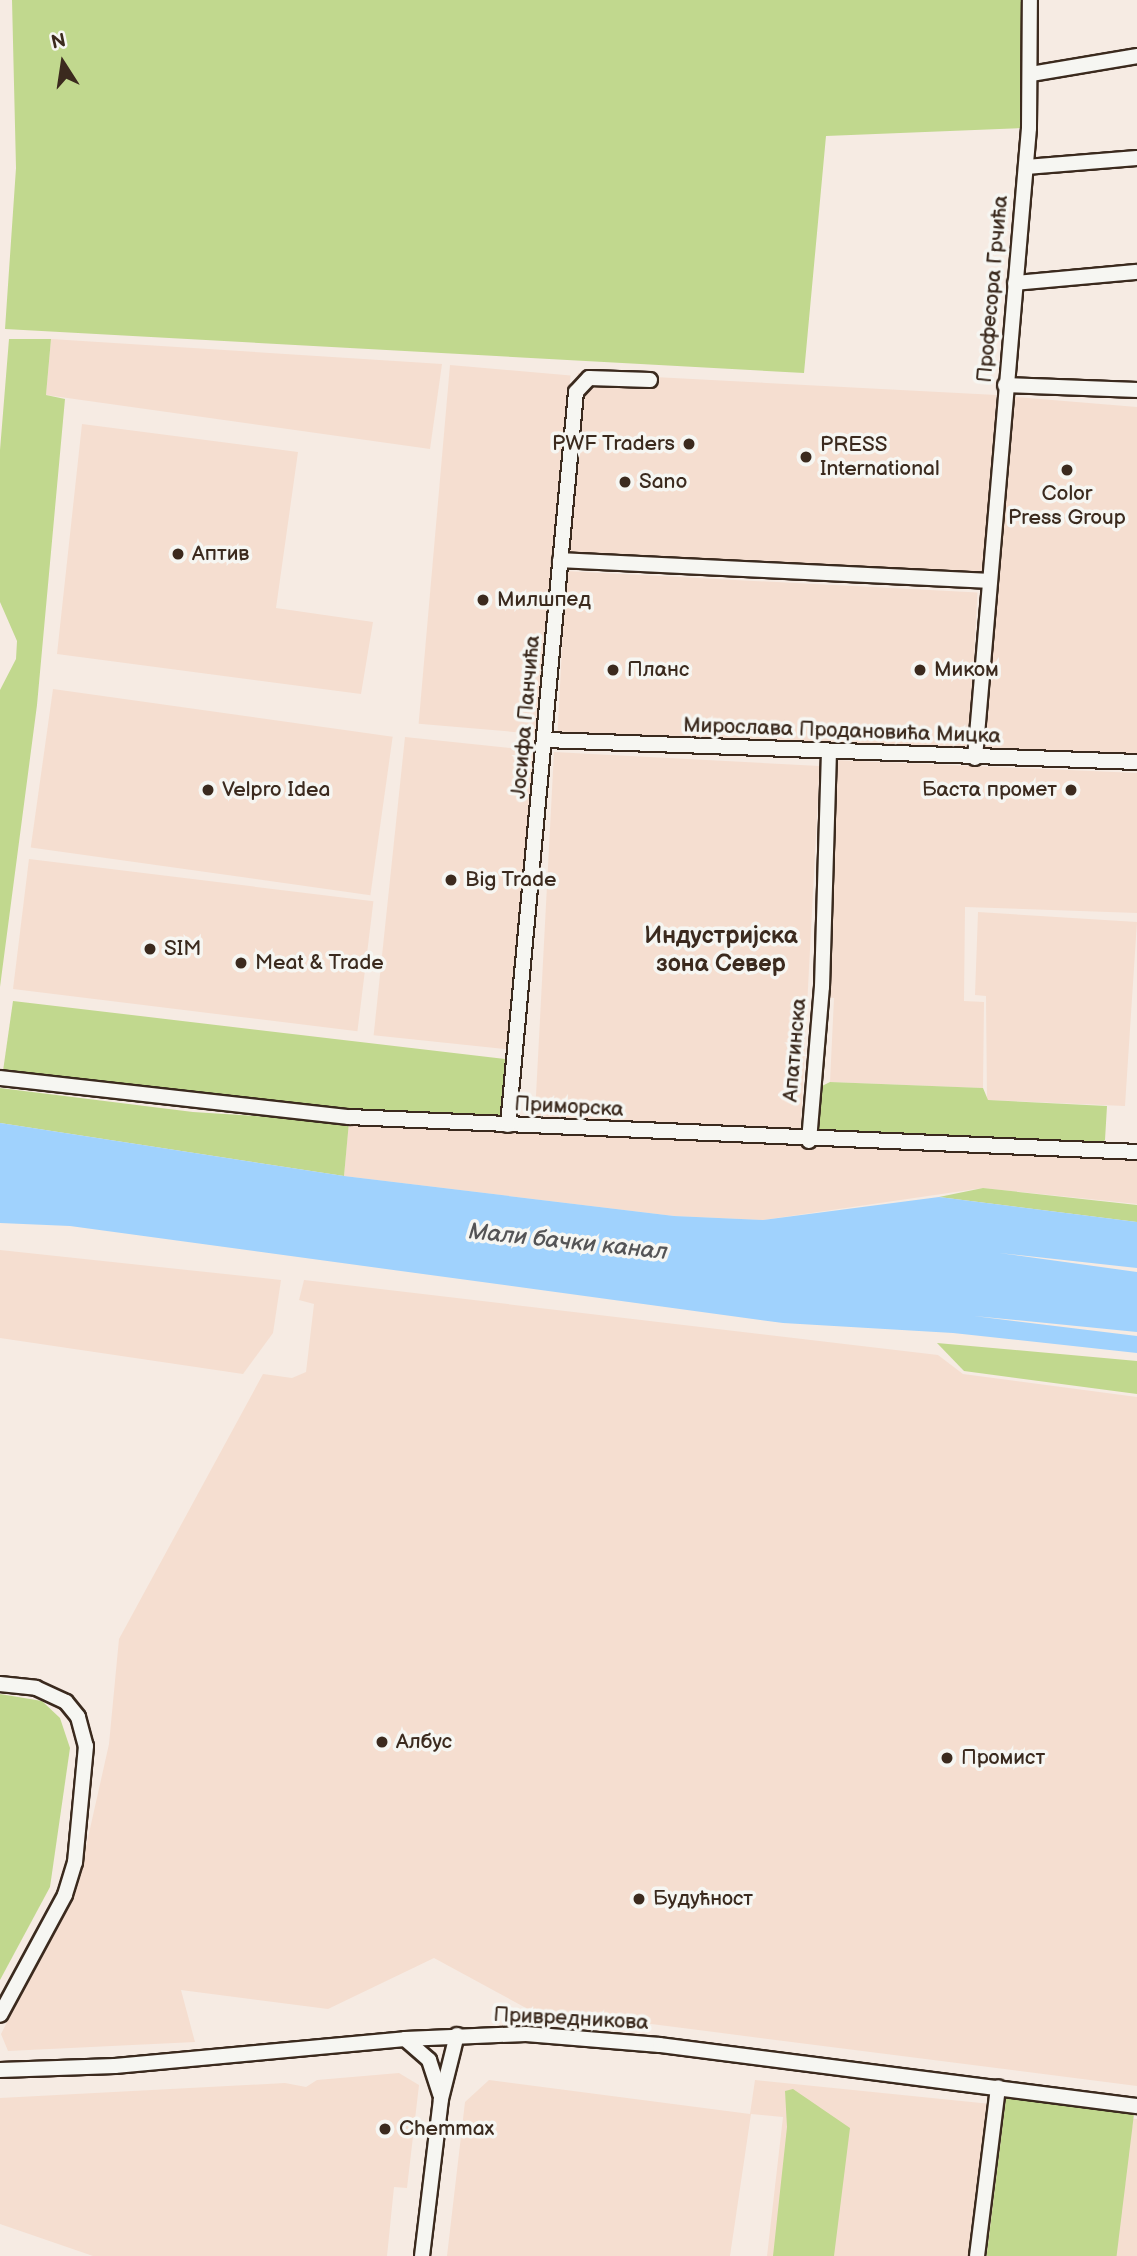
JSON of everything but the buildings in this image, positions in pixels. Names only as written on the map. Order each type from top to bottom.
[{"type":"street","name":"Професора Грчића","points":[[975,758],[1026,167],[1031,75],[1030,0]]},
{"type":"street","points":[[1031,75],[1137,56]]},
{"type":"street","points":[[1026,167],[1137,158]]},
{"type":"street","points":[[1014,283],[1137,272]]},
{"type":"street","name":"Јосифа Панчића","points":[[508,1125],[546,740],[576,392],[589,378],[650,380]]},
{"type":"street","points":[[1006,385],[1137,390]]},
{"type":"street","points":[[560,560],[989,581]]},
{"type":"street","name":"Мирослава Продановића Мицка","points":[[546,740],[1137,762]]},
{"type":"street","name":"Апатинска","points":[[809,1141],[822,986],[829,752]]},
{"type":"street","name":"Приморска","points":[[0,1078],[349,1117],[809,1141],[1137,1152]]},
{"type":"street","points":[[0,1684],[36,1688],[66,1702],[78,1717],[86,1746],[75,1862],[68,1884],[0,2015]]},
{"type":"street","name":"Привредникова","points":[[0,2070],[115,2066],[405,2039],[526,2034],[660,2045],[1137,2106]]},
{"type":"street","points":[[422,2256],[441,2099],[457,2035]]},
{"type":"street","points":[[405,2039],[429,2060],[441,2099]]},
{"type":"street","points":[[977,2256],[999,2087]]},
{"type":"shaded area","points":[[51,339],[442,364],[430,449],[46,395]]},
{"type":"shaded area","points":[[450,365],[571,376],[539,734],[419,724]]},
{"type":"shaded area","points":[[578,373],[996,395],[987,577],[568,555]]},
{"type":"shaded area","points":[[1015,397],[1137,407],[1137,756],[984,751]]},
{"type":"shaded area","points":[[82,424],[298,452],[276,608],[373,622],[361,694],[57,654]]},
{"type":"shaded area","points":[[566,571],[977,593],[969,755],[557,734]]},
{"type":"shaded area","name":"Velpro Idea","points":[[53,689],[393,737],[370,895],[31,847]]},
{"type":"shaded area","points":[[405,737],[538,751],[507,1049],[374,1035]]},
{"type":"shaded area","points":[[554,752],[820,766],[800,1133],[535,1119]]},
{"type":"shaded area","points":[[835,760],[1137,773],[1137,913],[965,907],[964,1001],[984,1002],[983,1088],[830,1082],[834,998],[826,997]]},
{"type":"shaded area","points":[[29,859],[373,901],[357,1031],[13,989]]},
{"type":"shaded area","points":[[978,912],[1137,922],[1125,1106],[987,1100],[986,996],[975,995]]},
{"type":"shaded area","points":[[349,1122],[1137,1159],[1137,1204],[983,1188],[763,1220],[674,1216],[344,1176]]},
{"type":"shaded area","points":[[0,1250],[281,1280],[273,1333],[243,1374],[0,1338]]},
{"type":"shaded area","points":[[304,1280],[938,1355],[963,1374],[1137,1397],[1137,2086],[526,2008],[434,1958],[328,2009],[181,1990],[195,2042],[8,2051],[1,2034],[78,1880],[109,1744],[119,1639],[263,1374],[292,1378],[306,1372],[314,1304],[299,1300]]},
{"type":"shaded area","points":[[399,2073],[419,2085],[407,2188],[394,2187],[387,2256],[93,2256],[0,2224],[0,2098],[285,2083],[306,2087],[317,2080]]},
{"type":"shaded area","points":[[489,2080],[750,2114],[755,2080],[1137,2119],[1137,2256],[767,2256],[783,2117],[751,2114],[730,2256],[447,2256],[465,2102]]},
{"type":"green space","points":[[12,0],[1024,0],[1023,128],[826,136],[804,373],[5,329],[16,168]]},
{"type":"green space","points":[[9,339],[51,339],[46,395],[65,399],[37,705],[0,987],[0,690],[16,659],[17,641],[0,602],[0,450]]},
{"type":"green space","points":[[13,1001],[505,1059],[502,1118],[354,1111],[3,1071]]},
{"type":"green space","points":[[830,1082],[983,1088],[988,1100],[1107,1106],[1105,1140],[1098,1145],[817,1134],[820,1087]]},
{"type":"green space","points":[[0,1088],[193,1112],[349,1122],[344,1176],[0,1123]]},
{"type":"green space","points":[[983,1188],[1137,1205],[1137,1222],[939,1197]]},
{"type":"green space","points":[[937,1343],[1137,1361],[1137,1394],[964,1371]]},
{"type":"green space","points":[[0,1694],[42,1701],[60,1718],[70,1748],[50,1887],[0,1980]]},
{"type":"green space","points":[[793,2089],[850,2128],[834,2256],[773,2256],[787,2127],[785,2091]]},
{"type":"green space","points":[[1006,2098],[1134,2114],[1117,2256],[987,2256]]},
{"type":"water","name":"Мали бачки канал","points":[[0,1123],[344,1176],[674,1216],[763,1220],[939,1197],[1137,1222],[1137,1268],[999,1253],[1137,1272],[1137,1332],[974,1316],[1137,1336],[1137,1353],[953,1333],[783,1323],[70,1226],[0,1223]]},
{"type":"place","name":"PWF Traders","points":[[689,444]]},
{"type":"place","name":"PRESS International","points":[[806,457]]},
{"type":"place","name":"Color Press Group","points":[[1067,470]]},
{"type":"place","name":"Sano","points":[[625,482]]},
{"type":"place","name":"Аптив","points":[[178,554]]},
{"type":"place","name":"Милшпед","points":[[483,600]]},
{"type":"place","name":"Планс","points":[[613,670]]},
{"type":"place","name":"Миком","points":[[920,670]]},
{"type":"place","name":"Velpro Idea","points":[[208,790]]},
{"type":"place","name":"Баста промет","points":[[1071,790]]},
{"type":"place","name":"Big Trade","points":[[451,880]]},
{"type":"place","name":"SIM","points":[[150,949]]},
{"type":"place","name":"Meat & Trade","points":[[241,963]]},
{"type":"place","name":"Албус","points":[[382,1742]]},
{"type":"place","name":"Промист","points":[[947,1758]]},
{"type":"place","name":"Будућност","points":[[639,1899]]},
{"type":"place","name":"Chemmax","points":[[385,2129]]},
{"type":"district","name":"Индустријска зона Север","points":[[721,950]]}]
